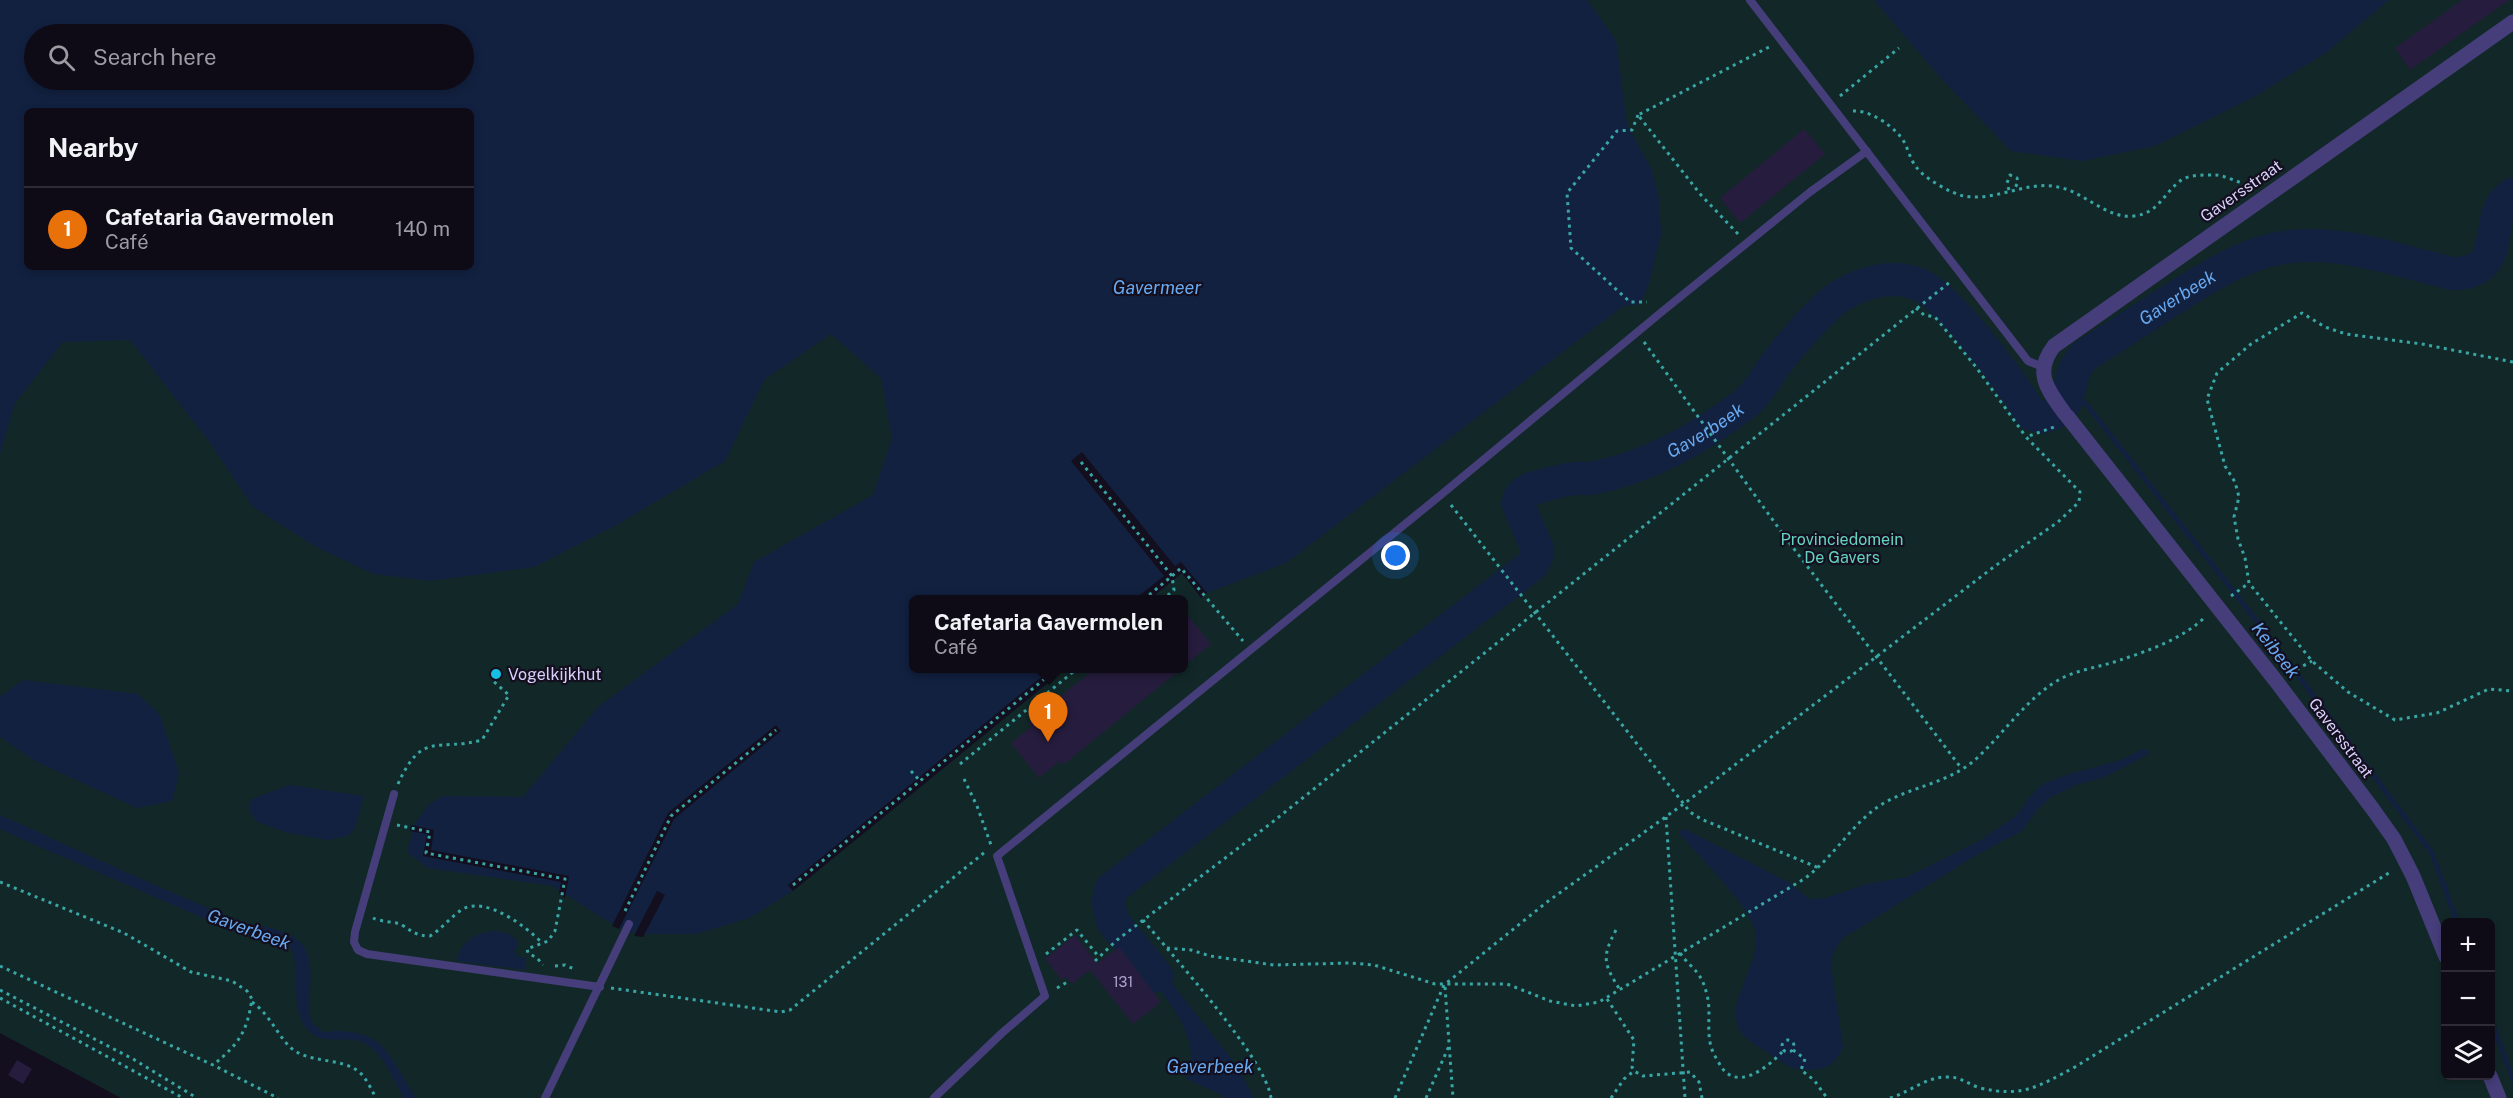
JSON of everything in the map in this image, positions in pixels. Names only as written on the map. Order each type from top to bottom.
[{"type":"street","name":"Gaversstraat","points":[[2441,947],[2406,862],[2394,839],[2276,681],[2066,415],[2051,394],[2044,378],[2043,367],[2054,346],[2513,22]]},
{"type":"street","points":[[2492,1080],[2499,1098]]},
{"type":"lane","points":[[1750,0],[2028,360],[2043,367]]},
{"type":"lane","points":[[934,1098],[1002,1033],[1046,996],[997,856],[1442,494],[1636,332],[1810,192],[1867,151]]},
{"type":"lane","points":[[394,794],[360,912],[354,942],[358,950],[367,954],[600,987]]},
{"type":"lane","points":[[545,1098],[630,924]]},
{"type":"path","points":[[1647,302],[1630,302],[1571,248],[1567,193],[1617,132],[1632,130],[1638,115],[1781,41]]},
{"type":"path","points":[[1831,103],[1899,48]]},
{"type":"path","points":[[1839,113],[1858,111],[1869,113],[1884,123],[1901,137],[1917,169],[1927,178],[1961,196],[1982,198],[2011,190],[2057,186],[2081,195],[2115,214],[2124,216],[2146,214],[2181,180],[2190,176],[2217,175],[2261,188],[2278,187]]},
{"type":"path","points":[[1638,115],[1701,195],[1746,244]]},
{"type":"path","points":[[2010,175],[2017,178],[2018,183],[2011,190],[2007,183],[2010,175]]},
{"type":"path","points":[[1035,963],[1077,930],[1097,959],[1117,940],[1270,824],[1945,285]]},
{"type":"path","points":[[1395,1098],[1444,985],[1547,902],[1685,803],[1995,566],[2058,522],[2079,502],[2080,492],[2026,437],[1976,367],[1935,317],[1924,315],[1918,307]]},
{"type":"path","points":[[2513,362],[2422,344],[2346,334],[2325,327],[2302,313],[2243,351],[2217,373],[2207,399],[2225,466],[2235,482],[2239,497],[2234,517],[2249,584],[2312,661],[2348,692],[2395,720],[2437,713],[2489,689],[2513,691]]},
{"type":"path","points":[[1636,332],[1876,658],[1962,769]]},
{"type":"path","points":[[2026,437],[2052,428],[2066,415]]},
{"type":"path","points":[[1082,462],[1172,576],[1174,590],[1168,595]]},
{"type":"path","points":[[1442,494],[1690,812],[1701,819],[1820,868]]},
{"type":"path","points":[[1149,595],[1181,568],[1251,650]]},
{"type":"path","points":[[2228,598],[2249,584]]},
{"type":"path","points":[[1167,948],[1274,965],[1350,963],[1374,965],[1399,975],[1444,985],[1507,984],[1536,997],[1576,1006],[1588,1005],[1607,998],[1820,868],[1877,808],[1896,796],[1945,779],[1976,760],[2023,708],[2055,682],[2072,673],[2120,661],[2153,647],[2197,625],[2212,610]]},
{"type":"path","points":[[2287,675],[2312,661]]},
{"type":"path","points":[[793,885],[1054,673]]},
{"type":"path","points":[[960,764],[1073,673]]},
{"type":"path","points":[[394,794],[407,765],[419,752],[435,744],[468,744],[482,740],[508,695],[492,680]]},
{"type":"path","points":[[621,918],[671,816],[776,730]]},
{"type":"path","points":[[911,771],[920,781]]},
{"type":"path","points":[[600,987],[782,1012],[796,1007],[991,847],[977,806],[964,779]]},
{"type":"path","points":[[1665,817],[1675,956],[1680,1073],[1685,1098]]},
{"type":"path","points":[[408,828],[430,832],[426,853],[565,879],[555,931],[548,941],[527,949],[528,953],[547,967],[565,965],[573,967],[580,978],[579,984]]},
{"type":"path","points":[[1890,1098],[1944,1076],[1964,1080],[2001,1094],[2011,1094],[2038,1086],[2085,1061],[2406,862]]},
{"type":"path","points":[[0,882],[124,933],[191,972],[232,981],[248,991],[252,1002],[245,1030],[235,1048],[213,1065]]},
{"type":"path","points":[[360,912],[382,922],[401,923],[406,929],[420,936],[430,936],[464,908],[483,906],[520,924],[542,944]]},
{"type":"path","points":[[1143,921],[1167,948],[1258,1066],[1270,1089],[1271,1098]]},
{"type":"path","points":[[1616,930],[1605,954],[1607,964],[1620,990]]},
{"type":"path","points":[[1680,953],[1702,979],[1708,999],[1710,1042],[1724,1071],[1737,1077],[1746,1077],[1771,1064],[1783,1051]]},
{"type":"path","points":[[0,966],[213,1065],[278,1098]]},
{"type":"path","points":[[1444,985],[1453,1098]]},
{"type":"path","points":[[0,990],[133,1059],[197,1098]]},
{"type":"path","points":[[0,998],[183,1098]]},
{"type":"path","points":[[1607,998],[1634,1040],[1632,1067],[1634,1071],[1643,1076],[1690,1072],[1696,1077],[1702,1098]]},
{"type":"path","points":[[252,1002],[265,1011],[293,1050],[307,1057],[358,1071],[367,1081],[376,1098]]},
{"type":"path","points":[[1783,1051],[1781,1046],[1787,1040],[1793,1044],[1793,1050]]},
{"type":"path","points":[[1426,1098],[1450,1044]]},
{"type":"path","points":[[1783,1051],[1790,1053],[1793,1050]]},
{"type":"path","points":[[1793,1050],[1805,1059],[1801,1070],[1814,1080],[1827,1098]]},
{"type":"path","points":[[1611,1098],[1624,1079],[1634,1071]]},
{"type":"green space","name":"Provinciedomein De Gavers","points":[[0,0],[2513,0],[2513,1098],[121,1098],[0,1033]]},
{"type":"water","name":"Gavermeer","points":[[0,0],[1587,0],[1616,40],[1627,125],[1651,168],[1659,198],[1661,236],[1648,287],[1640,304],[1623,306],[1286,563],[1207,593],[1201,598],[1182,573],[1155,595],[909,595],[909,673],[1060,673],[793,891],[749,918],[697,934],[635,934],[602,918],[553,886],[428,868],[407,852],[414,825],[428,805],[443,796],[523,797],[598,707],[738,604],[754,562],[873,495],[892,438],[881,378],[831,334],[765,379],[725,461],[613,527],[534,567],[430,581],[374,574],[318,548],[253,507],[208,440],[130,340],[63,342],[15,403],[0,454]]},
{"type":"water","points":[[1874,0],[2389,0],[2327,52],[2252,98],[2155,146],[2082,161],[2011,151],[1938,75]]},
{"type":"water","points":[[23,680],[138,694],[160,715],[179,773],[172,801],[137,808],[37,762],[0,737],[0,697]]},
{"type":"water","points":[[2141,750],[2149,750],[2149,754],[2103,778],[2078,784],[2051,797],[2038,809],[2022,831],[1978,854],[1843,938],[1834,951],[1831,964],[1843,1047],[1832,1063],[1819,1069],[1794,1068],[1745,1037],[1737,1025],[1736,1012],[1754,953],[1756,939],[1753,924],[1730,890],[1678,832],[1685,829],[1790,883],[1809,899],[1825,898],[1867,884],[1907,877],[1981,840],[2017,815],[2030,796],[2043,784],[2066,775],[2121,760]]},
{"type":"water","points":[[290,785],[364,796],[355,828],[348,836],[327,840],[285,832],[256,821],[249,810],[251,799]]},
{"type":"water","points":[[0,815],[208,908],[246,923],[291,935],[304,947],[308,956],[311,975],[309,1004],[312,1023],[323,1032],[343,1031],[359,1033],[372,1038],[390,1056],[416,1098],[404,1098],[386,1065],[367,1045],[352,1040],[325,1039],[312,1034],[307,1029],[298,1009],[295,966],[289,945],[236,932],[26,841],[0,829]]},
{"type":"water","points":[[495,931],[515,938],[519,944],[514,951],[519,958],[526,957],[526,970],[457,961],[462,948],[470,939]]},
{"type":"water","name":"Gaverbeek","points":[[1134,935],[1237,1066],[1254,1098],[1223,1098],[1222,1095],[1186,1079],[1191,1059],[1189,1042],[1165,997],[1122,945]]},
{"type":"pier","points":[[1082,452],[1175,566],[1181,562],[1207,593],[1201,598],[1182,573],[1155,595],[1140,595],[1164,576],[1071,461]]},
{"type":"pier","points":[[1046,673],[1060,673],[793,891],[788,885]]},
{"type":"pier","points":[[776,725],[781,731],[674,819],[619,929],[612,926],[668,813]]},
{"type":"pier","points":[[411,825],[434,830],[431,850],[569,876],[565,898],[559,894],[561,882],[423,856],[427,834],[410,831]]},
{"type":"pier","points":[[657,891],[665,895],[643,937],[634,936]]},
{"type":"building","points":[[2462,0],[2509,0],[2410,70],[2395,48]]},
{"type":"building","points":[[1804,129],[1825,154],[1740,223],[1720,198]]},
{"type":"building","points":[[1188,615],[1211,644],[1188,663]]},
{"type":"building","points":[[1089,673],[1176,673],[1063,765],[1060,761],[1039,778],[1011,743],[1031,727],[1028,723]]},
{"type":"building","points":[[1075,935],[1097,963],[1119,947],[1161,1002],[1133,1024],[1090,970],[1072,984],[1066,977],[1062,980],[1045,959]]},
{"type":"building","points":[[17,1060],[32,1069],[23,1084],[8,1075]]},
{"type":"waterway","name":"Gaverbeek","points":[[1157,976],[1113,922],[1108,903],[1111,889],[1532,565],[1537,555],[1537,548],[1518,504],[1523,493],[1561,481],[1593,478],[1614,473],[1654,458],[1693,439],[1747,402],[1800,334],[1825,308],[1845,293],[1869,283],[1894,280],[1918,284],[1931,292],[1963,323],[2031,414],[2042,417],[2053,414],[2065,403],[2077,365],[2087,354],[2199,283],[2245,258],[2279,248],[2336,247],[2376,254],[2454,274],[2472,271],[2483,263],[2490,253],[2498,215],[2503,203],[2513,194]]},
{"type":"waterway","name":"Keibeek","points":[[2070,393],[2086,404],[2266,633],[2432,853],[2456,918]]},
{"type":"waterway","name":"Keibeek","points":[[2493,1026],[2513,1080]]},
{"type":"place","name":"Vogelkijkhut","points":[[496,674]]},
{"type":"place","name":"Cafetaria Gavermolen","points":[[1048,742]]}]
